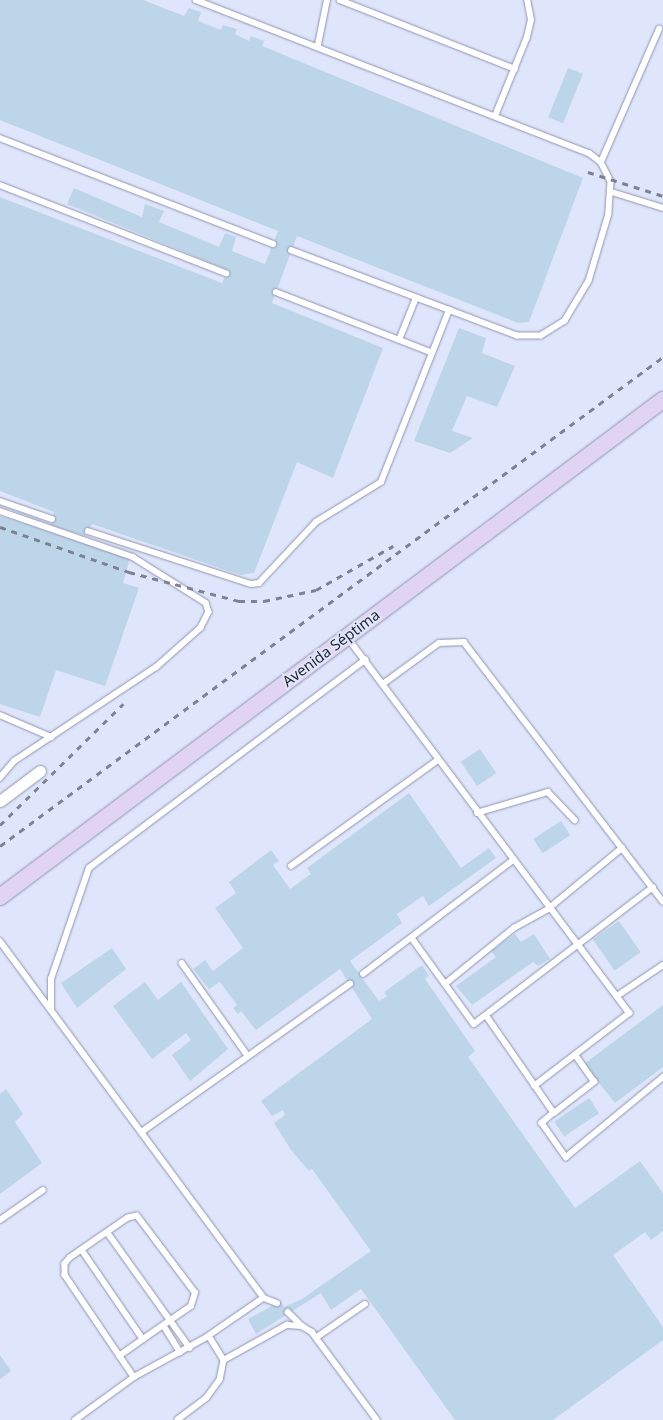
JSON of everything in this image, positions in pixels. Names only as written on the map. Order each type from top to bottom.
[{"type":"street","name":"Avenida Séptima","points":[[0,897],[663,400]]},
{"type":"street","points":[[0,801],[40,771]]},
{"type":"lane","points":[[196,0],[589,153],[601,162],[609,173],[612,192],[589,281],[576,306],[554,330],[541,336],[517,336],[292,251]]},
{"type":"lane","points":[[318,46],[327,0]]},
{"type":"lane","points":[[340,0],[515,69]]},
{"type":"lane","points":[[495,116],[515,69],[531,20],[527,0]]},
{"type":"lane","points":[[601,162],[659,29]]},
{"type":"lane","points":[[0,138],[273,244]]},
{"type":"lane","points":[[0,184],[226,273]]},
{"type":"lane","points":[[612,192],[663,208]]},
{"type":"lane","points":[[276,292],[431,352]]},
{"type":"lane","points":[[398,340],[416,298]]},
{"type":"lane","points":[[88,531],[251,584],[259,583],[316,522],[381,482],[449,310]]},
{"type":"lane","points":[[0,501],[52,519]]},
{"type":"lane","points":[[0,511],[133,557],[206,603],[209,612],[200,628],[157,667],[15,761],[0,778]]},
{"type":"lane","points":[[346,637],[383,684],[548,909],[630,1013],[535,1086]]},
{"type":"lane","points":[[383,684],[439,643],[464,642],[663,901]]},
{"type":"lane","points":[[51,1010],[50,979],[89,868],[365,660]]},
{"type":"lane","points":[[0,715],[51,737]]},
{"type":"lane","points":[[291,866],[438,760]]},
{"type":"lane","points":[[477,813],[548,792],[575,820]]},
{"type":"lane","points":[[445,984],[514,928],[548,909],[622,848]]},
{"type":"lane","points":[[363,974],[512,861]]},
{"type":"lane","points":[[412,938],[474,1024],[653,887]]},
{"type":"lane","points":[[0,941],[143,1131],[264,1298],[277,1303]]},
{"type":"lane","points":[[182,963],[248,1056]]},
{"type":"lane","points":[[616,996],[663,965]]},
{"type":"lane","points":[[143,1131],[350,984]]},
{"type":"lane","points":[[486,1015],[554,1113]]},
{"type":"lane","points":[[575,1055],[594,1082],[542,1123],[566,1157],[663,1077]]},
{"type":"lane","points":[[0,1220],[43,1190]]},
{"type":"lane","points":[[119,1356],[173,1320],[197,1298],[143,1219],[132,1216],[65,1264],[65,1275],[119,1356],[134,1377]]},
{"type":"lane","points":[[108,1233],[173,1320],[190,1348]]},
{"type":"lane","points":[[82,1250],[143,1339]]},
{"type":"lane","points":[[75,1420],[134,1377],[190,1348],[264,1298]]},
{"type":"lane","points":[[316,1337],[365,1304]]},
{"type":"lane","points":[[288,1312],[316,1337],[377,1420]]},
{"type":"lane","points":[[164,1326],[180,1352]]},
{"type":"lane","points":[[178,1420],[213,1392],[224,1360],[287,1326],[302,1326]]},
{"type":"lane","points":[[209,1336],[224,1360]]},
{"type":"building","points":[[0,0],[143,0],[184,16],[189,8],[201,12],[198,21],[221,30],[223,25],[237,29],[235,34],[249,41],[251,36],[264,41],[262,46],[583,178],[529,322],[518,323],[297,236],[272,303],[383,348],[333,478],[297,462],[254,573],[240,575],[92,524],[85,536],[51,525],[54,512],[0,491],[0,197],[222,283],[228,270],[67,204],[74,188],[142,217],[145,204],[164,211],[159,222],[219,247],[225,233],[236,237],[232,251],[265,264],[278,231],[0,120]]},
{"type":"building","points":[[568,68],[583,74],[563,123],[548,117]]},
{"type":"building","points":[[459,328],[486,338],[482,353],[515,366],[497,407],[467,396],[452,431],[473,438],[450,453],[414,441]]},
{"type":"building","points":[[0,516],[130,558],[123,583],[139,588],[105,686],[56,670],[40,717],[0,704]]},
{"type":"building","points":[[480,749],[496,773],[477,786],[461,762]]},
{"type":"building","points":[[409,793],[461,868],[489,848],[496,858],[429,906],[423,896],[397,914],[402,923],[350,961],[379,1001],[387,996],[384,992],[422,965],[429,976],[425,979],[475,1051],[468,1057],[575,1208],[640,1161],[663,1193],[663,1231],[651,1240],[645,1232],[613,1255],[663,1327],[663,1340],[553,1420],[455,1420],[361,1289],[331,1310],[321,1293],[256,1334],[248,1319],[281,1301],[284,1307],[302,1299],[371,1251],[312,1169],[309,1171],[291,1150],[274,1123],[285,1115],[283,1110],[272,1116],[261,1101],[372,1019],[340,969],[256,1030],[241,1011],[238,1014],[233,1008],[237,1005],[220,982],[209,989],[193,969],[205,960],[213,971],[243,948],[215,908],[236,893],[229,882],[271,850],[279,861],[273,865],[290,889],[311,874],[307,868]]},
{"type":"building","points":[[561,821],[570,835],[543,853],[533,839]]},
{"type":"building","points":[[619,921],[641,952],[615,970],[593,939]]},
{"type":"building","points":[[515,934],[521,942],[534,934],[550,959],[538,966],[533,962],[472,1005],[456,986],[496,957],[491,951]]},
{"type":"building","points":[[112,948],[126,969],[77,1008],[61,983]]},
{"type":"building","points":[[145,982],[158,1000],[181,982],[228,1049],[190,1081],[172,1055],[191,1040],[186,1033],[152,1059],[113,1006]]},
{"type":"building","points":[[663,1005],[663,1067],[615,1103],[584,1064]]},
{"type":"building","points":[[6,1089],[23,1114],[15,1122],[42,1163],[0,1194],[0,1094]]},
{"type":"building","points":[[589,1098],[599,1113],[564,1136],[554,1121]]},
{"type":"building","points":[[0,1355],[11,1371],[0,1379]]},
{"type":"railway","points":[[588,172],[663,196]]},
{"type":"railway","points":[[0,846],[663,357]]},
{"type":"railway","points":[[0,527],[129,572],[239,601],[264,601],[316,590],[393,546]]},
{"type":"railway","points":[[0,825],[123,704]]}]
